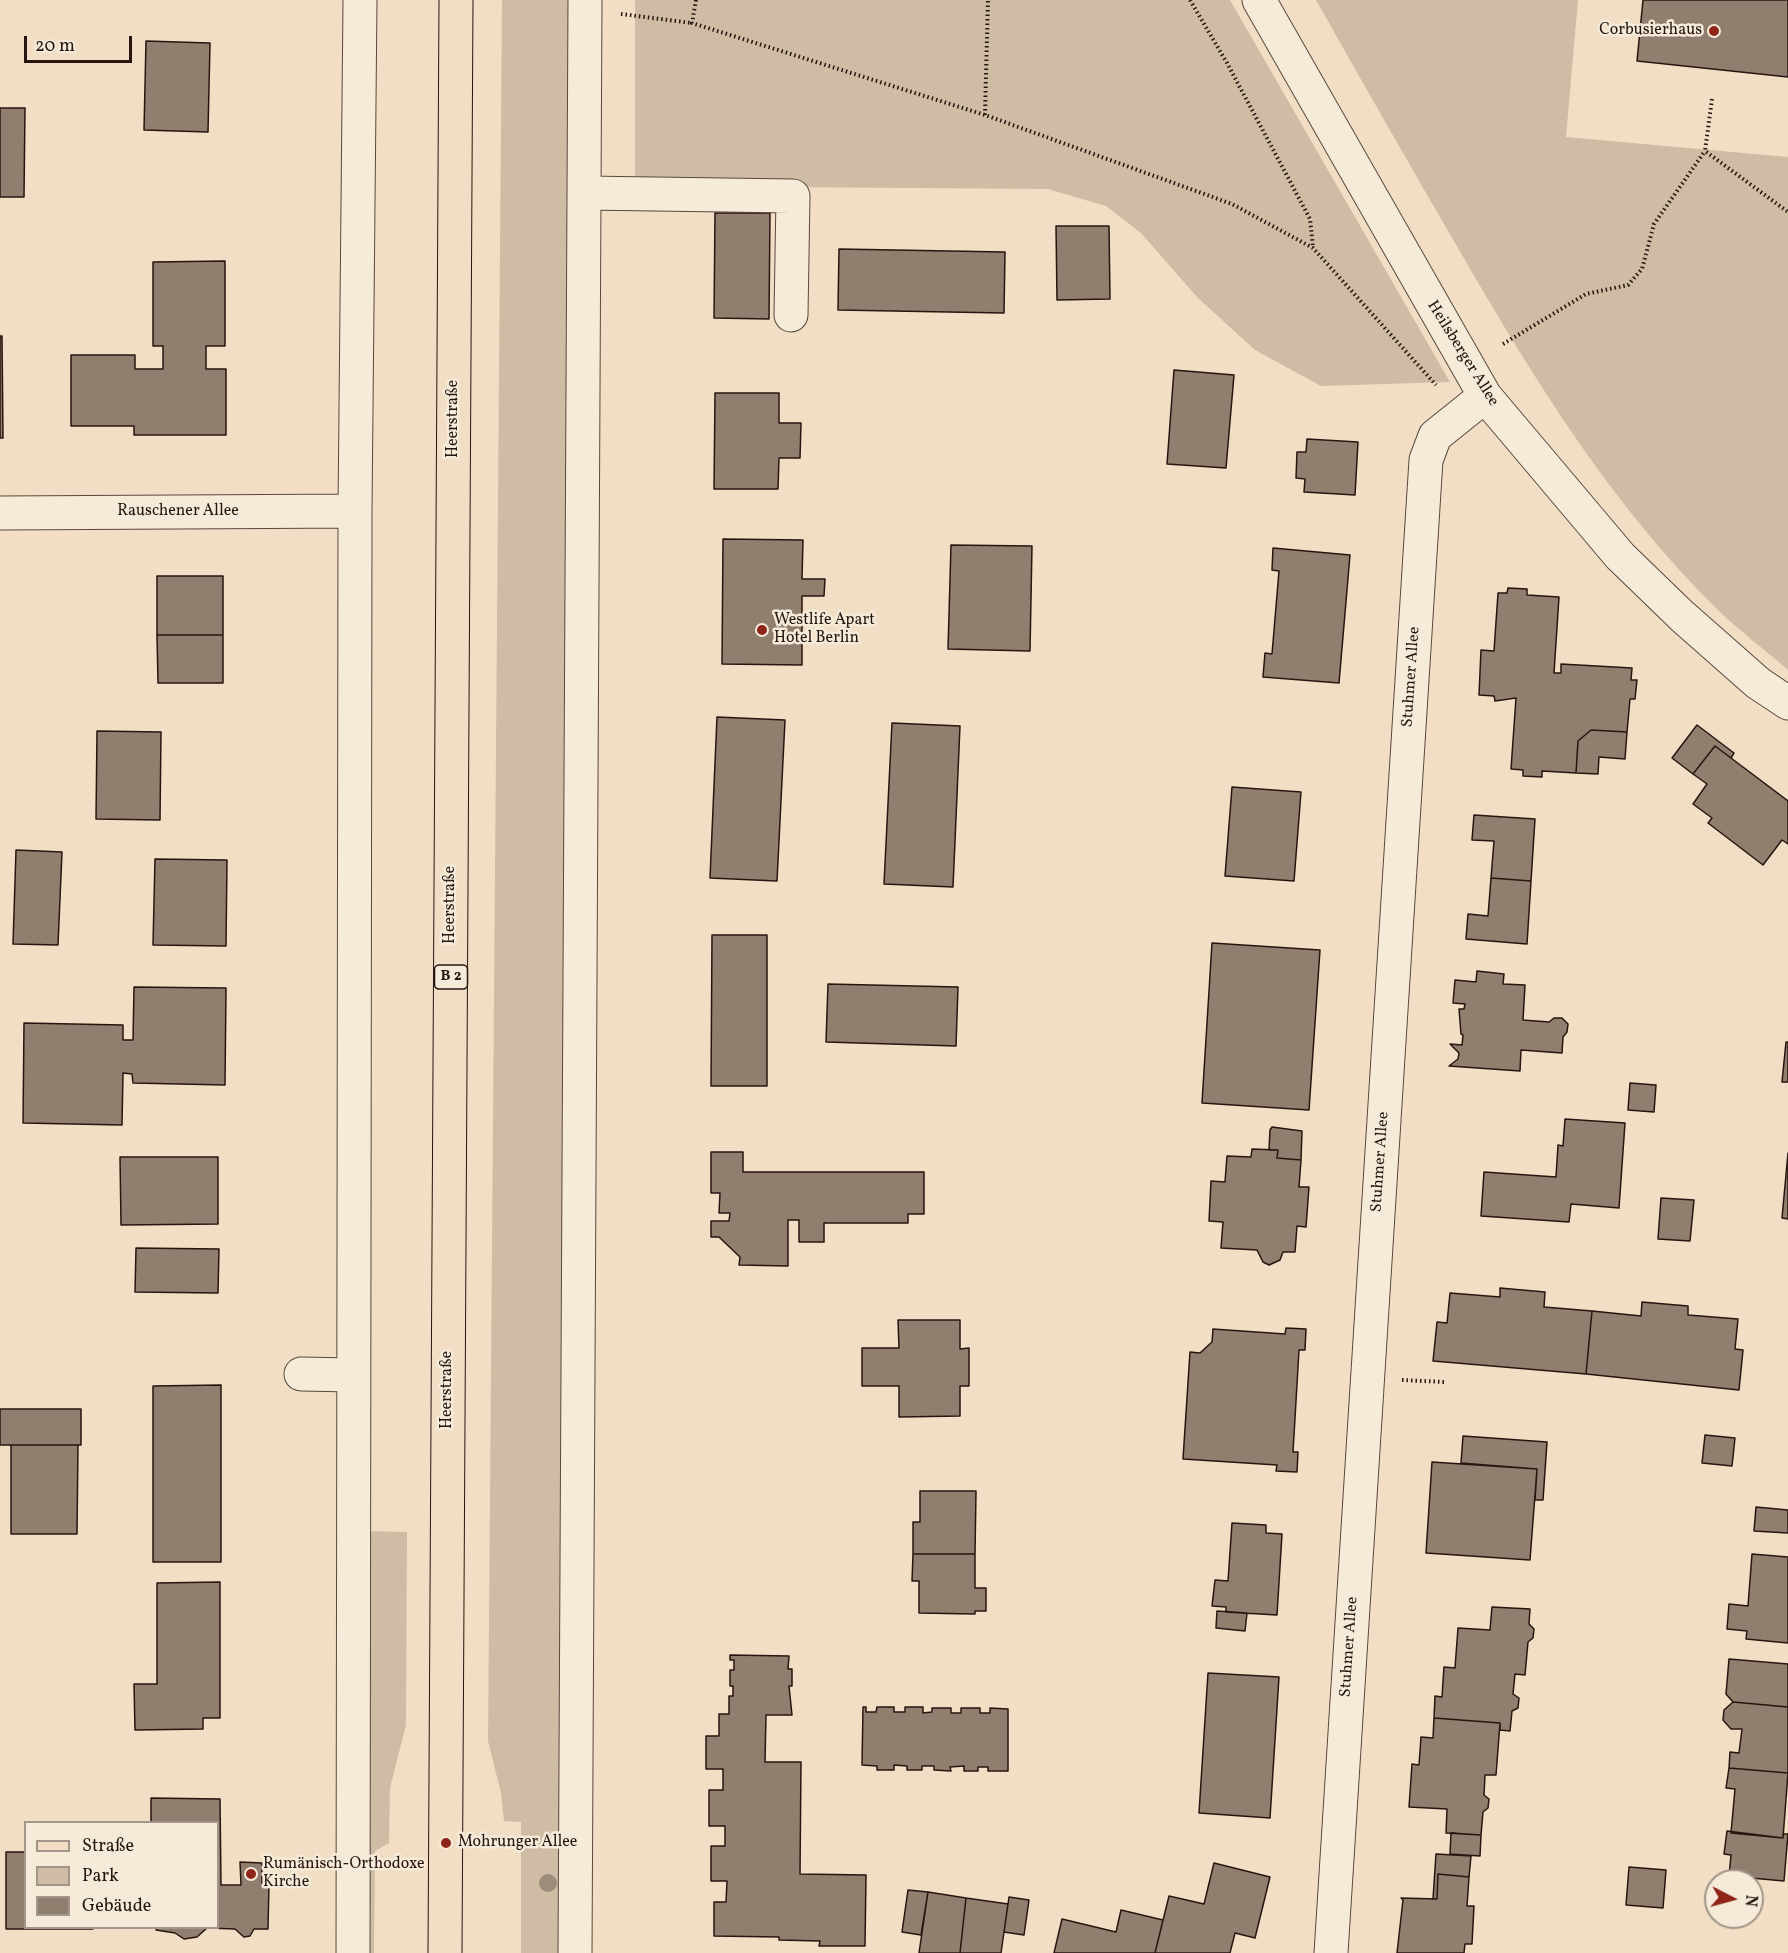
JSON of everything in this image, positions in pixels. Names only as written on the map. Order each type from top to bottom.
[{"type":"main road","name":"Heerstraße","points":[[445,1953],[456,0]]},
{"type":"street","points":[[353,1953],[352,1375],[355,511],[360,0]]},
{"type":"street","points":[[575,1953],[585,0]]},
{"type":"street","name":"Heilsberger Allee","points":[[1259,0],[1485,396],[1620,556],[1682,616],[1758,683],[1788,703]]},
{"type":"street","points":[[585,193],[793,196],[791,315]]},
{"type":"street","name":"Stuhmer Allee","points":[[1331,1953],[1426,460],[1435,436],[1485,396]]},
{"type":"street","name":"Rauschener Allee","points":[[0,513],[355,511]]},
{"type":"street","points":[[301,1374],[352,1375]]},
{"type":"path","points":[[692,23],[696,0]]},
{"type":"path","points":[[985,115],[988,0]]},
{"type":"path","points":[[1190,0],[1227,63],[1310,219],[1313,248]]},
{"type":"path","points":[[621,14],[692,23],[985,115],[1232,204],[1313,248],[1437,386]]},
{"type":"path","points":[[1503,344],[1586,294],[1628,285],[1642,269],[1654,224],[1705,151],[1712,99]]},
{"type":"path","points":[[1705,151],[1788,212]]},
{"type":"path","points":[[1393,1379],[1444,1382]]},
{"type":"green space","points":[[502,0],[570,0],[562,1953],[521,1953],[521,1822],[504,1821],[501,1793],[488,1741]]},
{"type":"green space","points":[[635,0],[1230,0],[1450,382],[1321,386],[1255,350],[1198,298],[1141,233],[1106,206],[1048,189],[635,186]]},
{"type":"green space","points":[[1316,0],[1578,0],[1566,137],[1788,157],[1788,670],[1727,619],[1681,572],[1645,530],[1578,442],[1490,302]]},
{"type":"green space","points":[[367,1531],[407,1532],[406,1725],[390,1788],[389,1843],[375,1851],[374,1953],[366,1953]]},
{"type":"building","name":"Corbusierhaus","points":[[1643,0],[1788,0],[1788,77],[1637,61]]},
{"type":"building","points":[[146,41],[210,43],[208,132],[144,130]]},
{"type":"building","points":[[0,108],[25,108],[24,197],[0,197]]},
{"type":"building","points":[[715,213],[770,213],[769,319],[714,318]]},
{"type":"building","points":[[1056,226],[1109,226],[1110,299],[1057,300]]},
{"type":"building","points":[[839,249],[1005,252],[1004,313],[838,310]]},
{"type":"building","points":[[225,261],[225,346],[206,346],[206,369],[226,369],[226,435],[134,435],[134,426],[71,426],[71,355],[135,355],[135,369],[163,369],[163,346],[153,346],[153,262]]},
{"type":"building","points":[[0,336],[2,336],[3,438],[0,438]]},
{"type":"building","points":[[1174,370],[1234,375],[1226,468],[1167,464]]},
{"type":"building","points":[[715,393],[779,393],[779,423],[801,423],[800,458],[779,458],[778,489],[714,489]]},
{"type":"building","points":[[1307,439],[1358,442],[1355,495],[1304,492],[1305,479],[1296,478],[1297,452],[1306,452]]},
{"type":"building","name":"Westlife Apart Hotel Berlin","points":[[723,539],[803,540],[802,579],[825,579],[824,596],[802,596],[802,665],[722,664]]},
{"type":"building","points":[[951,545],[1032,546],[1030,651],[948,649]]},
{"type":"building","points":[[1273,548],[1350,555],[1339,683],[1263,677],[1265,653],[1272,654],[1279,571],[1272,570]]},
{"type":"building","points":[[157,576],[223,576],[223,635],[157,635]]},
{"type":"building","points":[[1508,588],[1527,589],[1527,595],[1559,597],[1554,673],[1561,673],[1561,664],[1632,668],[1631,680],[1637,680],[1635,699],[1630,699],[1627,732],[1591,730],[1578,741],[1576,773],[1542,771],[1542,777],[1523,776],[1523,770],[1511,769],[1516,698],[1495,701],[1494,696],[1479,695],[1481,650],[1494,651],[1498,593],[1507,593]]},
{"type":"building","points":[[157,635],[223,635],[223,683],[158,683]]},
{"type":"building","points":[[717,717],[785,720],[777,881],[710,878]]},
{"type":"building","points":[[892,723],[960,726],[953,887],[884,884]]},
{"type":"building","points":[[1697,725],[1734,753],[1731,758],[1715,746],[1693,774],[1672,758]]},
{"type":"building","points":[[1591,730],[1627,732],[1625,759],[1599,757],[1598,774],[1576,773],[1578,741]]},
{"type":"building","points":[[97,731],[161,732],[160,820],[96,819]]},
{"type":"building","points":[[1715,746],[1788,801],[1788,844],[1782,840],[1763,865],[1708,823],[1712,818],[1693,804],[1707,784],[1693,774]]},
{"type":"building","points":[[1232,787],[1301,792],[1294,881],[1225,876]]},
{"type":"building","points":[[1474,815],[1535,819],[1531,881],[1491,878],[1494,841],[1472,840]]},
{"type":"building","points":[[16,850],[62,852],[58,945],[13,944]]},
{"type":"building","points":[[155,859],[227,860],[226,946],[153,945]]},
{"type":"building","points":[[1491,878],[1531,881],[1527,944],[1466,939],[1468,914],[1488,916]]},
{"type":"building","points":[[712,935],[767,935],[767,1086],[711,1086]]},
{"type":"building","points":[[1212,943],[1320,950],[1309,1110],[1202,1103]]},
{"type":"building","points":[[1477,971],[1504,974],[1503,984],[1525,985],[1523,1020],[1549,1022],[1554,1018],[1562,1018],[1568,1024],[1567,1032],[1563,1037],[1562,1053],[1521,1050],[1520,1071],[1449,1066],[1458,1059],[1459,1053],[1450,1044],[1462,1045],[1463,1035],[1461,1034],[1459,1009],[1464,1009],[1465,1004],[1453,1003],[1455,980],[1476,982]]},
{"type":"building","points":[[828,984],[958,987],[956,1046],[826,1042]]},
{"type":"building","points":[[134,987],[226,988],[225,1085],[133,1083],[132,1074],[123,1073],[122,1125],[23,1123],[24,1023],[123,1025],[123,1040],[133,1040]]},
{"type":"building","points":[[1786,1042],[1788,1042],[1788,1082],[1782,1082]]},
{"type":"building","points":[[1630,1083],[1656,1085],[1654,1112],[1628,1110]]},
{"type":"building","points":[[1565,1119],[1625,1123],[1619,1208],[1571,1204],[1569,1222],[1481,1216],[1484,1172],[1556,1177],[1558,1145],[1563,1146]]},
{"type":"building","points":[[1272,1127],[1302,1131],[1301,1160],[1277,1158],[1278,1150],[1269,1150]]},
{"type":"building","points":[[1252,1149],[1278,1150],[1277,1158],[1301,1160],[1299,1187],[1309,1187],[1306,1227],[1297,1226],[1295,1252],[1283,1252],[1280,1260],[1269,1265],[1263,1262],[1257,1250],[1221,1248],[1223,1222],[1209,1221],[1211,1181],[1225,1182],[1227,1156],[1251,1157]]},
{"type":"building","points":[[711,1152],[743,1152],[743,1172],[924,1172],[924,1214],[908,1214],[908,1223],[824,1223],[824,1242],[799,1242],[799,1220],[788,1220],[788,1266],[739,1265],[740,1257],[719,1237],[711,1237],[711,1221],[729,1221],[730,1213],[719,1213],[720,1193],[711,1193]]},
{"type":"building","points":[[1788,1153],[1788,1219],[1782,1218]]},
{"type":"building","points":[[120,1157],[218,1157],[218,1224],[121,1225]]},
{"type":"building","points":[[1661,1198],[1694,1200],[1690,1241],[1658,1239]]},
{"type":"building","points":[[136,1248],[219,1249],[218,1293],[135,1292]]},
{"type":"building","points":[[1500,1288],[1545,1292],[1544,1307],[1592,1311],[1586,1374],[1433,1361],[1437,1322],[1447,1323],[1450,1293],[1500,1297]]},
{"type":"building","points":[[1642,1302],[1688,1306],[1688,1315],[1738,1319],[1735,1349],[1743,1350],[1739,1390],[1586,1374],[1592,1311],[1641,1316]]},
{"type":"building","points":[[898,1320],[960,1320],[960,1349],[969,1348],[969,1386],[960,1386],[960,1416],[899,1417],[899,1386],[862,1386],[862,1348],[899,1348]]},
{"type":"building","points":[[1286,1328],[1306,1329],[1305,1350],[1299,1350],[1293,1452],[1298,1452],[1297,1472],[1276,1471],[1277,1465],[1183,1459],[1190,1352],[1200,1353],[1212,1342],[1213,1329],[1285,1334]]},
{"type":"building","points":[[221,1385],[221,1562],[153,1562],[153,1386]]},
{"type":"building","points":[[0,1409],[81,1409],[81,1445],[0,1445]]},
{"type":"building","points":[[1705,1435],[1735,1438],[1732,1466],[1702,1463]]},
{"type":"building","points":[[1463,1436],[1547,1442],[1543,1500],[1535,1500],[1537,1469],[1461,1463]]},
{"type":"building","points":[[11,1445],[78,1445],[77,1534],[11,1534]]},
{"type":"building","points":[[1432,1462],[1537,1469],[1530,1560],[1426,1553]]},
{"type":"building","points":[[920,1491],[976,1491],[975,1554],[913,1554],[913,1522],[920,1522]]},
{"type":"building","points":[[1756,1507],[1788,1510],[1788,1533],[1754,1531]]},
{"type":"building","points":[[1232,1523],[1266,1525],[1266,1533],[1282,1534],[1277,1615],[1226,1612],[1226,1607],[1212,1606],[1215,1580],[1228,1581]]},
{"type":"building","points":[[913,1554],[975,1554],[975,1588],[986,1588],[986,1611],[975,1611],[975,1614],[919,1613],[919,1581],[912,1581]]},
{"type":"building","points":[[1752,1554],[1788,1557],[1788,1643],[1746,1639],[1747,1631],[1727,1629],[1729,1604],[1748,1606]]},
{"type":"building","points":[[220,1582],[220,1718],[203,1718],[203,1729],[135,1730],[134,1684],[157,1684],[157,1583]]},
{"type":"building","points":[[1492,1607],[1530,1609],[1529,1624],[1534,1629],[1533,1638],[1528,1642],[1525,1675],[1515,1674],[1513,1694],[1519,1698],[1518,1708],[1512,1711],[1510,1731],[1500,1730],[1500,1723],[1434,1718],[1435,1696],[1442,1697],[1444,1667],[1455,1668],[1458,1628],[1490,1630]]},
{"type":"building","points":[[1217,1611],[1247,1613],[1245,1631],[1216,1628]]},
{"type":"building","points":[[730,1655],[789,1656],[788,1669],[792,1669],[792,1686],[789,1686],[792,1715],[766,1715],[765,1762],[801,1762],[800,1874],[866,1875],[865,1946],[819,1946],[820,1941],[779,1940],[779,1937],[714,1936],[714,1902],[726,1902],[727,1881],[711,1881],[711,1846],[725,1846],[725,1826],[709,1826],[709,1790],[723,1790],[723,1769],[706,1769],[706,1736],[719,1736],[719,1714],[729,1714],[729,1696],[733,1696],[733,1686],[730,1686],[730,1670],[734,1670],[734,1660],[730,1660]]},
{"type":"building","points":[[1729,1659],[1788,1664],[1788,1707],[1733,1702],[1726,1694]]},
{"type":"building","points":[[1208,1673],[1279,1677],[1270,1818],[1199,1813]]},
{"type":"building","points":[[1733,1702],[1788,1707],[1788,1773],[1729,1768],[1730,1752],[1739,1753],[1742,1729],[1731,1729],[1723,1720],[1724,1710]]},
{"type":"building","points":[[863,1707],[866,1707],[866,1712],[876,1712],[877,1707],[894,1707],[894,1712],[905,1712],[905,1707],[923,1707],[923,1713],[932,1712],[932,1708],[951,1708],[951,1713],[961,1713],[961,1708],[980,1708],[980,1713],[990,1713],[990,1708],[1008,1709],[1008,1771],[988,1771],[988,1767],[978,1767],[978,1771],[964,1771],[964,1766],[950,1767],[951,1771],[934,1770],[934,1766],[922,1766],[922,1770],[907,1770],[907,1766],[894,1765],[894,1770],[877,1770],[877,1766],[862,1765]]},
{"type":"building","points":[[1434,1718],[1500,1723],[1496,1775],[1485,1775],[1484,1795],[1489,1799],[1488,1808],[1483,1812],[1481,1835],[1446,1833],[1447,1809],[1409,1807],[1412,1764],[1419,1765],[1421,1737],[1433,1738]]},
{"type":"building","points":[[1729,1768],[1788,1773],[1783,1838],[1731,1833],[1735,1789],[1726,1788]]},
{"type":"building","name":"Rumänisch-Orthodoxe Kirche","points":[[151,1798],[220,1799],[221,1885],[241,1885],[240,1862],[262,1863],[262,1884],[269,1884],[268,1929],[254,1929],[250,1936],[244,1937],[235,1929],[219,1928],[219,1821],[151,1821]]},
{"type":"building","points":[[1727,1831],[1783,1838],[1783,1834],[1788,1834],[1784,1881],[1764,1879],[1764,1869],[1730,1869],[1731,1855],[1724,1854]]},
{"type":"building","points":[[1451,1833],[1481,1835],[1480,1856],[1450,1854]]},
{"type":"building","points":[[6,1852],[24,1852],[24,1929],[6,1929]]},
{"type":"building","points":[[1436,1854],[1471,1856],[1469,1877],[1438,1874],[1437,1899],[1433,1899]]},
{"type":"building","points":[[1214,1863],[1270,1877],[1255,1938],[1235,1933],[1230,1953],[1155,1953],[1169,1896],[1204,1904]]},
{"type":"building","points":[[1629,1867],[1666,1870],[1663,1908],[1626,1905]]},
{"type":"building","points":[[1438,1874],[1469,1877],[1467,1906],[1474,1906],[1472,1944],[1465,1944],[1464,1953],[1397,1953],[1403,1900],[1401,1898],[1437,1899]]},
{"type":"building","points":[[908,1890],[928,1892],[921,1935],[902,1932]]},
{"type":"building","points":[[928,1892],[966,1898],[960,1953],[919,1953]]},
{"type":"building","points":[[1009,1897],[1029,1900],[1024,1935],[1004,1932]]},
{"type":"building","points":[[966,1898],[1008,1904],[1001,1953],[960,1953]]},
{"type":"building","points":[[1121,1910],[1163,1920],[1155,1953],[1054,1953],[1062,1919],[1116,1932]]},
{"type":"building","points":[[206,1929],[197,1937],[184,1939],[175,1933],[156,1930]]},
{"type":"place","name":"Corbusierhaus","points":[[1714,31]]},
{"type":"place","name":"Westlife Apart Hotel Berlin","points":[[762,630]]},
{"type":"place","name":"Mohrunger Allee","points":[[446,1843]]},
{"type":"place","name":"Rumänisch-Orthodoxe Kirche","points":[[251,1874]]}]
